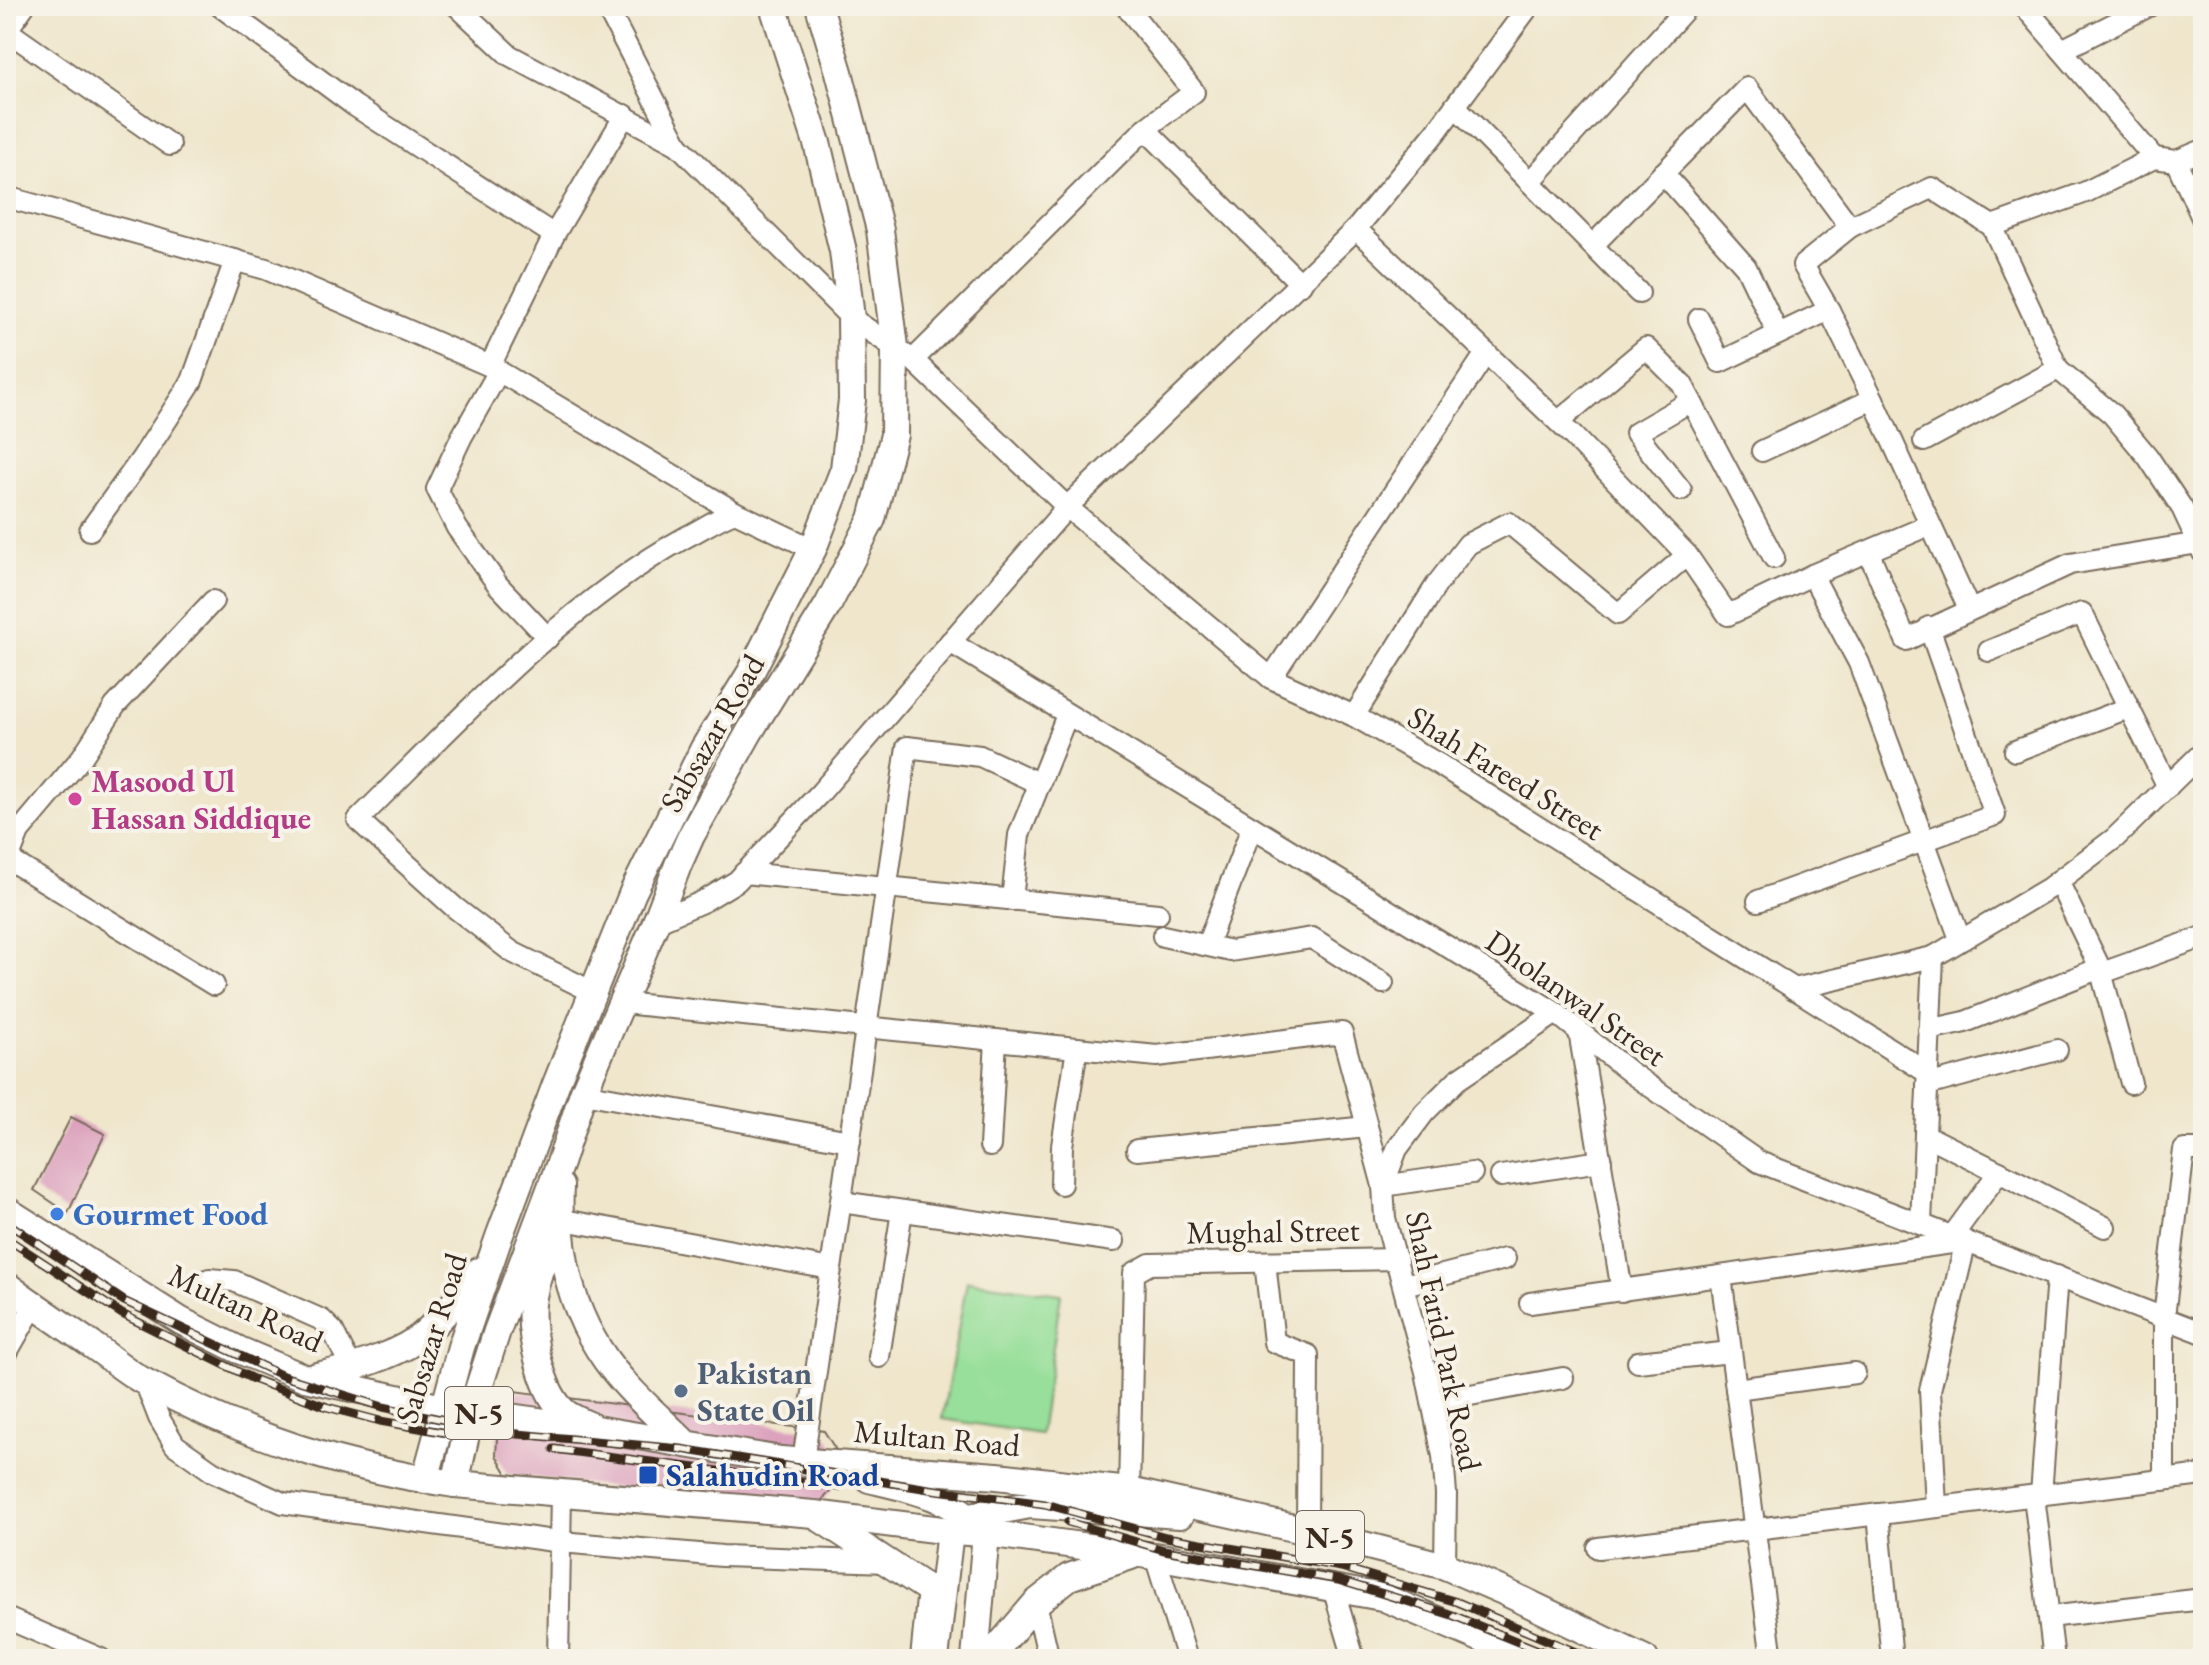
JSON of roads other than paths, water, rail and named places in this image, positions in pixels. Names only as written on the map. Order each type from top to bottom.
[{"type":"main road","name":"Sabsazar Road","points":[[425,1480],[443,1408],[499,1237],[593,992],[649,860],[704,748],[751,672],[813,549],[844,469],[852,400],[851,318],[843,251],[817,143],[773,6]]},
{"type":"main road","name":"Sabsazar Road","points":[[455,1484],[471,1412],[497,1331],[583,1093],[678,865],[750,731],[828,605],[872,519],[894,435],[904,353],[880,230],[819,6]]},
{"type":"main road","points":[[649,860],[678,865]]},
{"type":"main road","points":[[560,1163],[558,1219],[561,1251],[571,1292],[584,1326],[607,1362],[686,1444]]},
{"type":"main road","name":"Multan Road","points":[[6,1210],[181,1321],[305,1378],[443,1408],[792,1461],[997,1476],[1129,1491],[1445,1566],[1645,1659]]},
{"type":"main road","points":[[558,1219],[536,1284],[532,1306],[535,1341],[542,1377],[564,1412],[596,1429]]},
{"type":"main road","points":[[305,1378],[352,1369],[416,1340],[472,1284],[499,1237]]},
{"type":"main road","name":"N-5","points":[[6,1285],[145,1382],[201,1410],[277,1441],[367,1468],[455,1484],[969,1527],[1147,1555],[1382,1597],[1515,1656]]},
{"type":"main road","points":[[792,1461],[937,1495],[969,1527],[975,1659]]},
{"type":"main road","points":[[935,1659],[935,1594],[969,1527],[1030,1505],[1243,1519]]},
{"type":"main road","points":[[814,1514],[935,1594]]},
{"type":"main road","points":[[988,1659],[1036,1603],[1069,1577],[1147,1555]]},
{"type":"street","points":[[24,6],[6,30],[170,145]]},
{"type":"street","points":[[220,6],[355,106],[554,235]]},
{"type":"street","points":[[457,6],[509,55],[678,145]]},
{"type":"street","points":[[606,6],[678,145]]},
{"type":"street","points":[[904,353],[1145,129],[1194,92],[1126,6]]},
{"type":"street","points":[[656,922],[704,901],[744,873],[821,792],[1067,507],[1356,229],[1455,106],[1529,6]]},
{"type":"street","points":[[1530,182],[1688,6]]},
{"type":"street","points":[[2024,6],[2154,158]]},
{"type":"street","points":[[2062,50],[2149,6]]},
{"type":"street","points":[[1593,245],[1747,88],[1850,227]]},
{"type":"street","points":[[1455,106],[1639,293]]},
{"type":"street","points":[[548,638],[498,585],[457,528],[437,489],[554,235],[625,115]]},
{"type":"street","points":[[1145,129],[1301,284]]},
{"type":"street","name":"Shah Fareed Street","points":[[678,145],[851,318],[904,353],[1067,507],[1271,678],[1354,716],[1440,765],[1794,989],[1927,1079]]},
{"type":"street","points":[[1992,226],[2086,192],[2154,158],[2176,161],[2203,150]]},
{"type":"street","points":[[2176,161],[2203,220]]},
{"type":"street","points":[[1663,173],[1746,267],[1778,334]]},
{"type":"street","points":[[1869,553],[1906,640],[2070,564],[2201,548],[2182,508],[2148,457],[2112,414],[2058,369],[1992,226],[1932,188],[1850,227],[1803,265],[1873,399],[1969,609]]},
{"type":"street","points":[[6,197],[266,269],[495,368],[735,512],[813,549]]},
{"type":"street","points":[[1356,229],[1559,421],[1687,555],[1728,615],[1930,525]]},
{"type":"street","points":[[90,530],[192,381],[211,335],[235,260]]},
{"type":"street","points":[[1699,319],[1720,362],[1829,310]]},
{"type":"street","points":[[1559,421],[1646,348],[1682,384],[1774,558]]},
{"type":"street","points":[[1271,678],[1486,353]]},
{"type":"street","points":[[1924,441],[2058,369]]},
{"type":"street","points":[[1762,451],[1873,399]]},
{"type":"street","points":[[1681,490],[1636,433],[1691,401]]},
{"type":"street","points":[[593,992],[512,952],[454,907],[358,820],[469,710],[548,638],[644,561],[735,512]]},
{"type":"street","points":[[1354,716],[1437,584],[1468,544],[1509,523],[1618,614],[1687,555]]},
{"type":"street","points":[[1812,575],[1859,663],[1960,939]]},
{"type":"street","points":[[213,601],[115,706],[82,757],[19,832],[7,862],[214,985]]},
{"type":"street","points":[[1989,651],[2082,613],[2168,787]]},
{"type":"street","points":[[1758,901],[1995,815],[1929,627]]},
{"type":"street","name":"Dholanwal Street","points":[[950,642],[1556,1013],[1631,1073],[1759,1162],[2203,1333]]},
{"type":"street","points":[[2015,751],[2128,708]]},
{"type":"street","points":[[1012,900],[1019,835],[1067,715]]},
{"type":"street","points":[[792,1461],[831,1269],[907,747],[980,756],[1040,784]]},
{"type":"street","points":[[1794,989],[1933,957],[2058,881],[2115,838],[2203,752]]},
{"type":"street","points":[[1207,945],[1252,827]]},
{"type":"street","points":[[744,873],[1158,914]]},
{"type":"street","points":[[2058,881],[2101,971],[2131,1083]]},
{"type":"street","points":[[1163,936],[1231,951],[1312,938],[1383,983]]},
{"type":"street","points":[[1929,1030],[1965,1022],[2203,937]]},
{"type":"street","points":[[1921,1223],[1933,957]]},
{"type":"street","points":[[622,1003],[1157,1056],[1342,1033],[1383,1186],[1472,1173]]},
{"type":"street","name":"Shah Farid Park Road","points":[[1445,1566],[1443,1456],[1404,1285],[1385,1218],[1383,1186],[1397,1149],[1424,1113],[1457,1080],[1556,1013]]},
{"type":"street","points":[[1579,1031],[1622,1291]]},
{"type":"street","points":[[990,1146],[996,1040]]},
{"type":"street","points":[[1061,1184],[1062,1146],[1077,1048]]},
{"type":"street","points":[[1927,1079],[2057,1050]]},
{"type":"street","points":[[583,1093],[850,1141]]},
{"type":"street","points":[[1137,1150],[1367,1127]]},
{"type":"street","points":[[1925,1135],[2105,1227]]},
{"type":"street","points":[[2164,1480],[2164,1317],[2184,1150],[2203,1150]]},
{"type":"street","points":[[1501,1176],[1601,1161]]},
{"type":"street","points":[[1936,1507],[1930,1390],[1960,1238],[1999,1172]]},
{"type":"street","points":[[841,1202],[1114,1241]]},
{"type":"street","points":[[879,1357],[902,1211]]},
{"type":"street","points":[[558,1219],[831,1269]]},
{"type":"street","points":[[1530,1303],[1960,1238]]},
{"type":"street","name":"Mughal Street","points":[[1129,1491],[1134,1273],[1150,1264],[1397,1259]]},
{"type":"street","points":[[1404,1285],[1505,1259]]},
{"type":"street","points":[[1265,1262],[1274,1342],[1308,1355],[1307,1532]]},
{"type":"street","points":[[1721,1276],[1772,1659]]},
{"type":"street","points":[[2054,1659],[2037,1495],[2057,1276]]},
{"type":"street","points":[[209,1279],[234,1281],[322,1320],[333,1331],[352,1369]]},
{"type":"street","points":[[9,1343],[34,1305]]},
{"type":"street","points":[[1638,1362],[1731,1352]]},
{"type":"street","points":[[1736,1389],[1855,1373]]},
{"type":"street","points":[[1432,1402],[1563,1378]]},
{"type":"street","points":[[145,1382],[159,1418],[175,1445],[212,1471],[283,1503],[561,1542],[722,1556],[889,1563]]},
{"type":"street","points":[[1598,1548],[2203,1475]]},
{"type":"street","points":[[558,1659],[561,1493]]},
{"type":"street","points":[[1878,1514],[1892,1659]]},
{"type":"street","points":[[1147,1555],[1187,1659]]},
{"type":"street","points":[[1333,1588],[1354,1659]]},
{"type":"street","points":[[921,1659],[935,1594]]},
{"type":"street","points":[[2049,1617],[2203,1599]]},
{"type":"street","points":[[1036,1603],[1049,1659]]},
{"type":"street","points":[[6,1618],[101,1659]]},
{"type":"railway","points":[[6,1222],[124,1301],[283,1376],[383,1407],[507,1433],[681,1449],[929,1489],[1045,1504],[1166,1537],[1341,1567],[1457,1602],[1592,1659]]},
{"type":"railway","points":[[6,1238],[122,1314],[253,1379],[327,1407],[380,1421],[447,1433]]},
{"type":"railway","points":[[554,1449],[839,1487]]},
{"type":"railway","points":[[1068,1522],[1164,1550],[1338,1580],[1452,1615],[1560,1659]]},
{"type":"place","name":"Masood Ul Hassan Siddique","points":[[75,799]]},
{"type":"place","name":"Gourmet Food","points":[[57,1214]]},
{"type":"place","name":"Pakistan State Oil","points":[[681,1391]]},
{"type":"place","name":"Salahudin Road","points":[[648,1475]]}]
